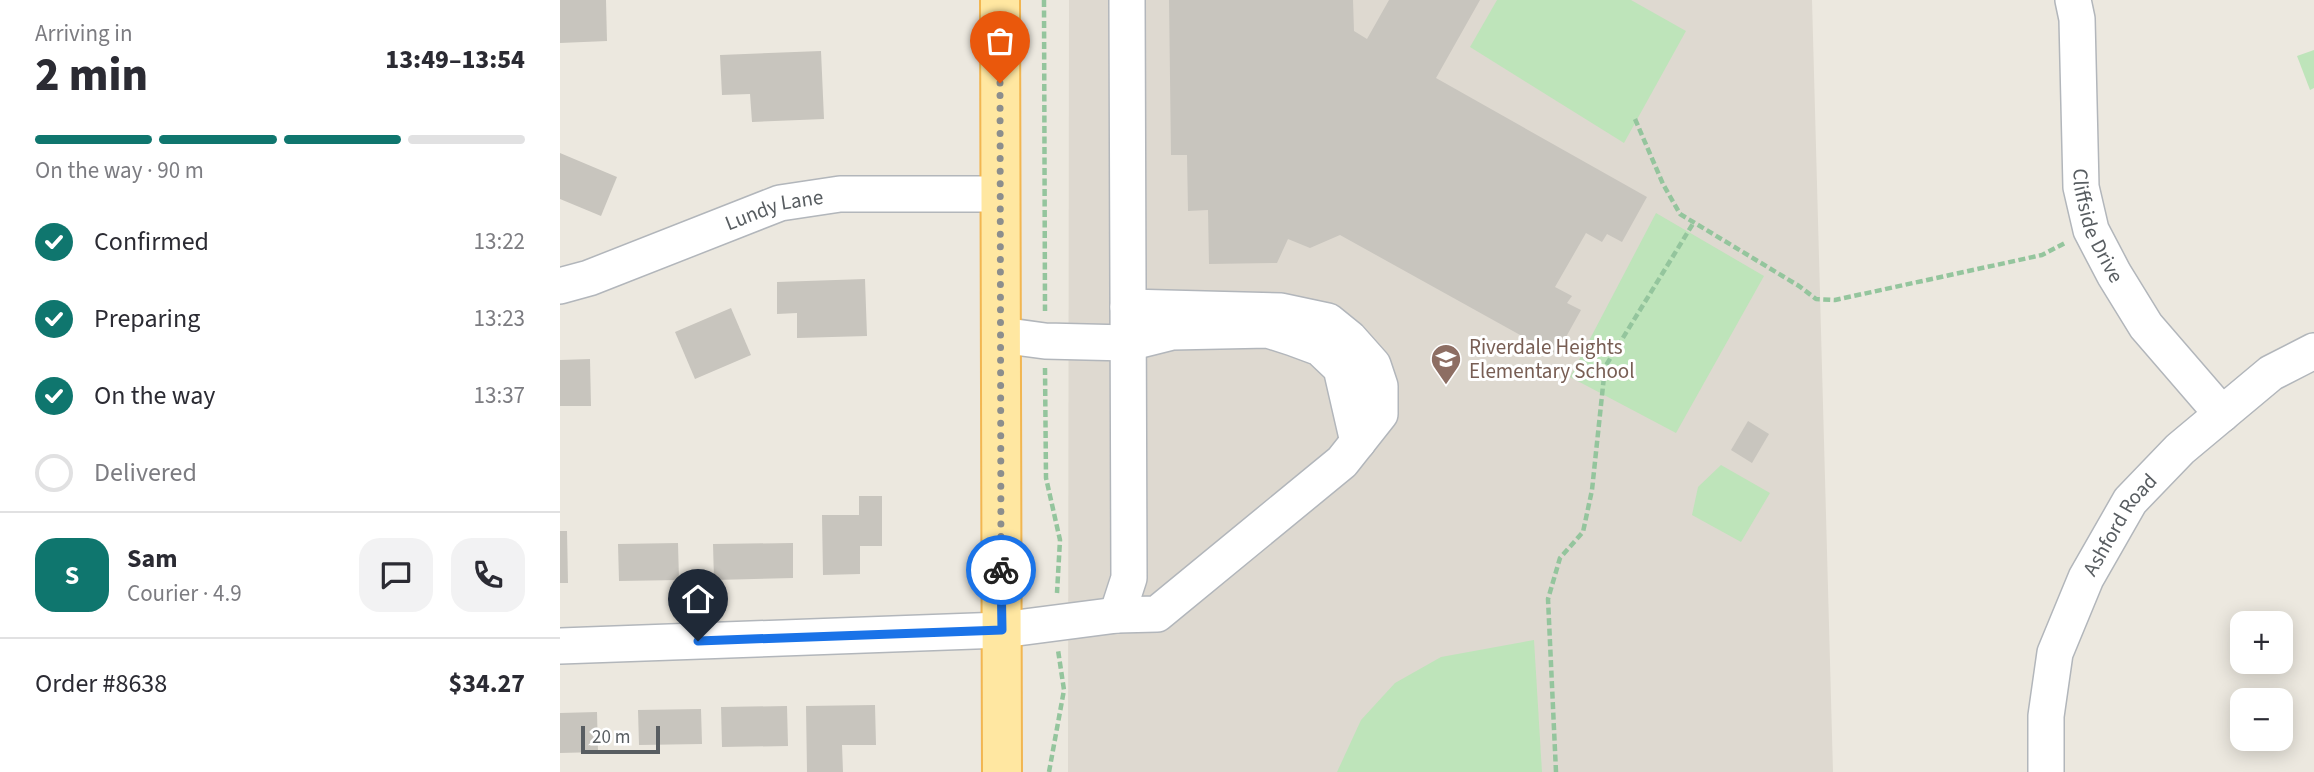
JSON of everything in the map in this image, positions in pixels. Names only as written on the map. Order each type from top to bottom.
[{"type":"main road","points":[[1000,0],[1002,772]]},
{"type":"street","points":[[1117,615],[1129,578],[1127,0]]},
{"type":"street","name":"Cliffside Drive","points":[[2073,0],[2077,19],[2081,187],[2091,230],[2146,326],[2221,414]]},
{"type":"street","name":"Lundy Lane","points":[[560,286],[589,278],[780,203],[840,194],[1000,194]]},
{"type":"street","points":[[560,646],[1002,630],[1117,615],[1157,614],[1342,462],[1380,414],[1380,386],[1373,365],[1349,338],[1328,321],[1281,311],[1128,307]]},
{"type":"street","points":[[1001,335],[1045,341],[1128,343],[1172,332],[1268,330],[1320,348],[1341,368],[1363,435]]},
{"type":"street","name":"Ashford Road","points":[[2046,772],[2046,716],[2055,653],[2086,578],[2130,501],[2180,449],[2271,373],[2314,351]]},
{"type":"path","points":[[1044,0],[1046,478],[1059,540],[1056,623],[1064,690],[1049,772]]},
{"type":"path","points":[[1635,119],[1681,214],[1816,299],[1835,300],[2042,255],[2091,230]]},
{"type":"path","points":[[1556,772],[1548,599],[1560,558],[1583,532],[1592,490],[1605,367],[1694,222]]},
{"type":"shaded area","name":"Riverdale Heights Elementary School","points":[[1069,0],[1812,0],[1833,772],[1068,772]]},
{"type":"green space","points":[[1497,0],[1631,0],[1686,31],[1624,143],[1470,47]]},
{"type":"green space","points":[[2314,50],[2314,88],[2310,90],[2297,56]]},
{"type":"green space","points":[[1656,213],[1764,276],[1676,433],[1570,377]]},
{"type":"green space","points":[[1721,465],[1770,493],[1741,542],[1692,515],[1698,487]]},
{"type":"green space","points":[[1534,640],[1542,772],[1337,772],[1361,720],[1395,683],[1441,657]]},
{"type":"building","points":[[560,0],[606,0],[607,41],[560,43]]},
{"type":"building","points":[[1169,0],[1353,0],[1354,31],[1367,39],[1389,0],[1480,0],[1436,78],[1647,197],[1622,242],[1607,234],[1602,242],[1586,233],[1555,287],[1572,296],[1567,303],[1581,310],[1556,355],[1340,235],[1310,248],[1288,239],[1277,263],[1209,264],[1208,210],[1188,211],[1187,155],[1171,155]]},
{"type":"building","points":[[821,51],[824,119],[752,122],[750,94],[722,95],[720,55]]},
{"type":"building","points":[[560,153],[617,177],[601,216],[560,199]]},
{"type":"building","points":[[865,279],[867,336],[797,338],[797,313],[777,314],[777,282]]},
{"type":"building","points":[[731,308],[751,355],[695,379],[675,332]]},
{"type":"building","points":[[590,359],[591,406],[560,406],[560,360]]},
{"type":"building","points":[[1748,421],[1769,434],[1752,463],[1731,450]]},
{"type":"building","points":[[859,496],[882,496],[882,546],[860,546],[860,574],[823,575],[822,515],[859,515]]},
{"type":"building","points":[[560,531],[567,531],[568,583],[560,583]]},
{"type":"building","points":[[678,543],[679,580],[619,581],[618,544]]},
{"type":"building","points":[[793,543],[793,578],[714,580],[713,544]]},
{"type":"building","points":[[875,705],[876,745],[842,745],[843,772],[807,772],[806,706]]},
{"type":"building","points":[[787,706],[788,746],[722,747],[721,707]]},
{"type":"building","points":[[701,709],[702,744],[639,745],[638,710]]},
{"type":"building","points":[[597,712],[598,752],[560,753],[560,713]]},
{"type":"way so far","points":[[1000,83],[1001,570]]},
{"type":"place","name":"Riverdale Heights Elementary School","points":[[1446,386]]},
{"type":"route","points":[[698,641],[1002,630],[1001,570]]}]
